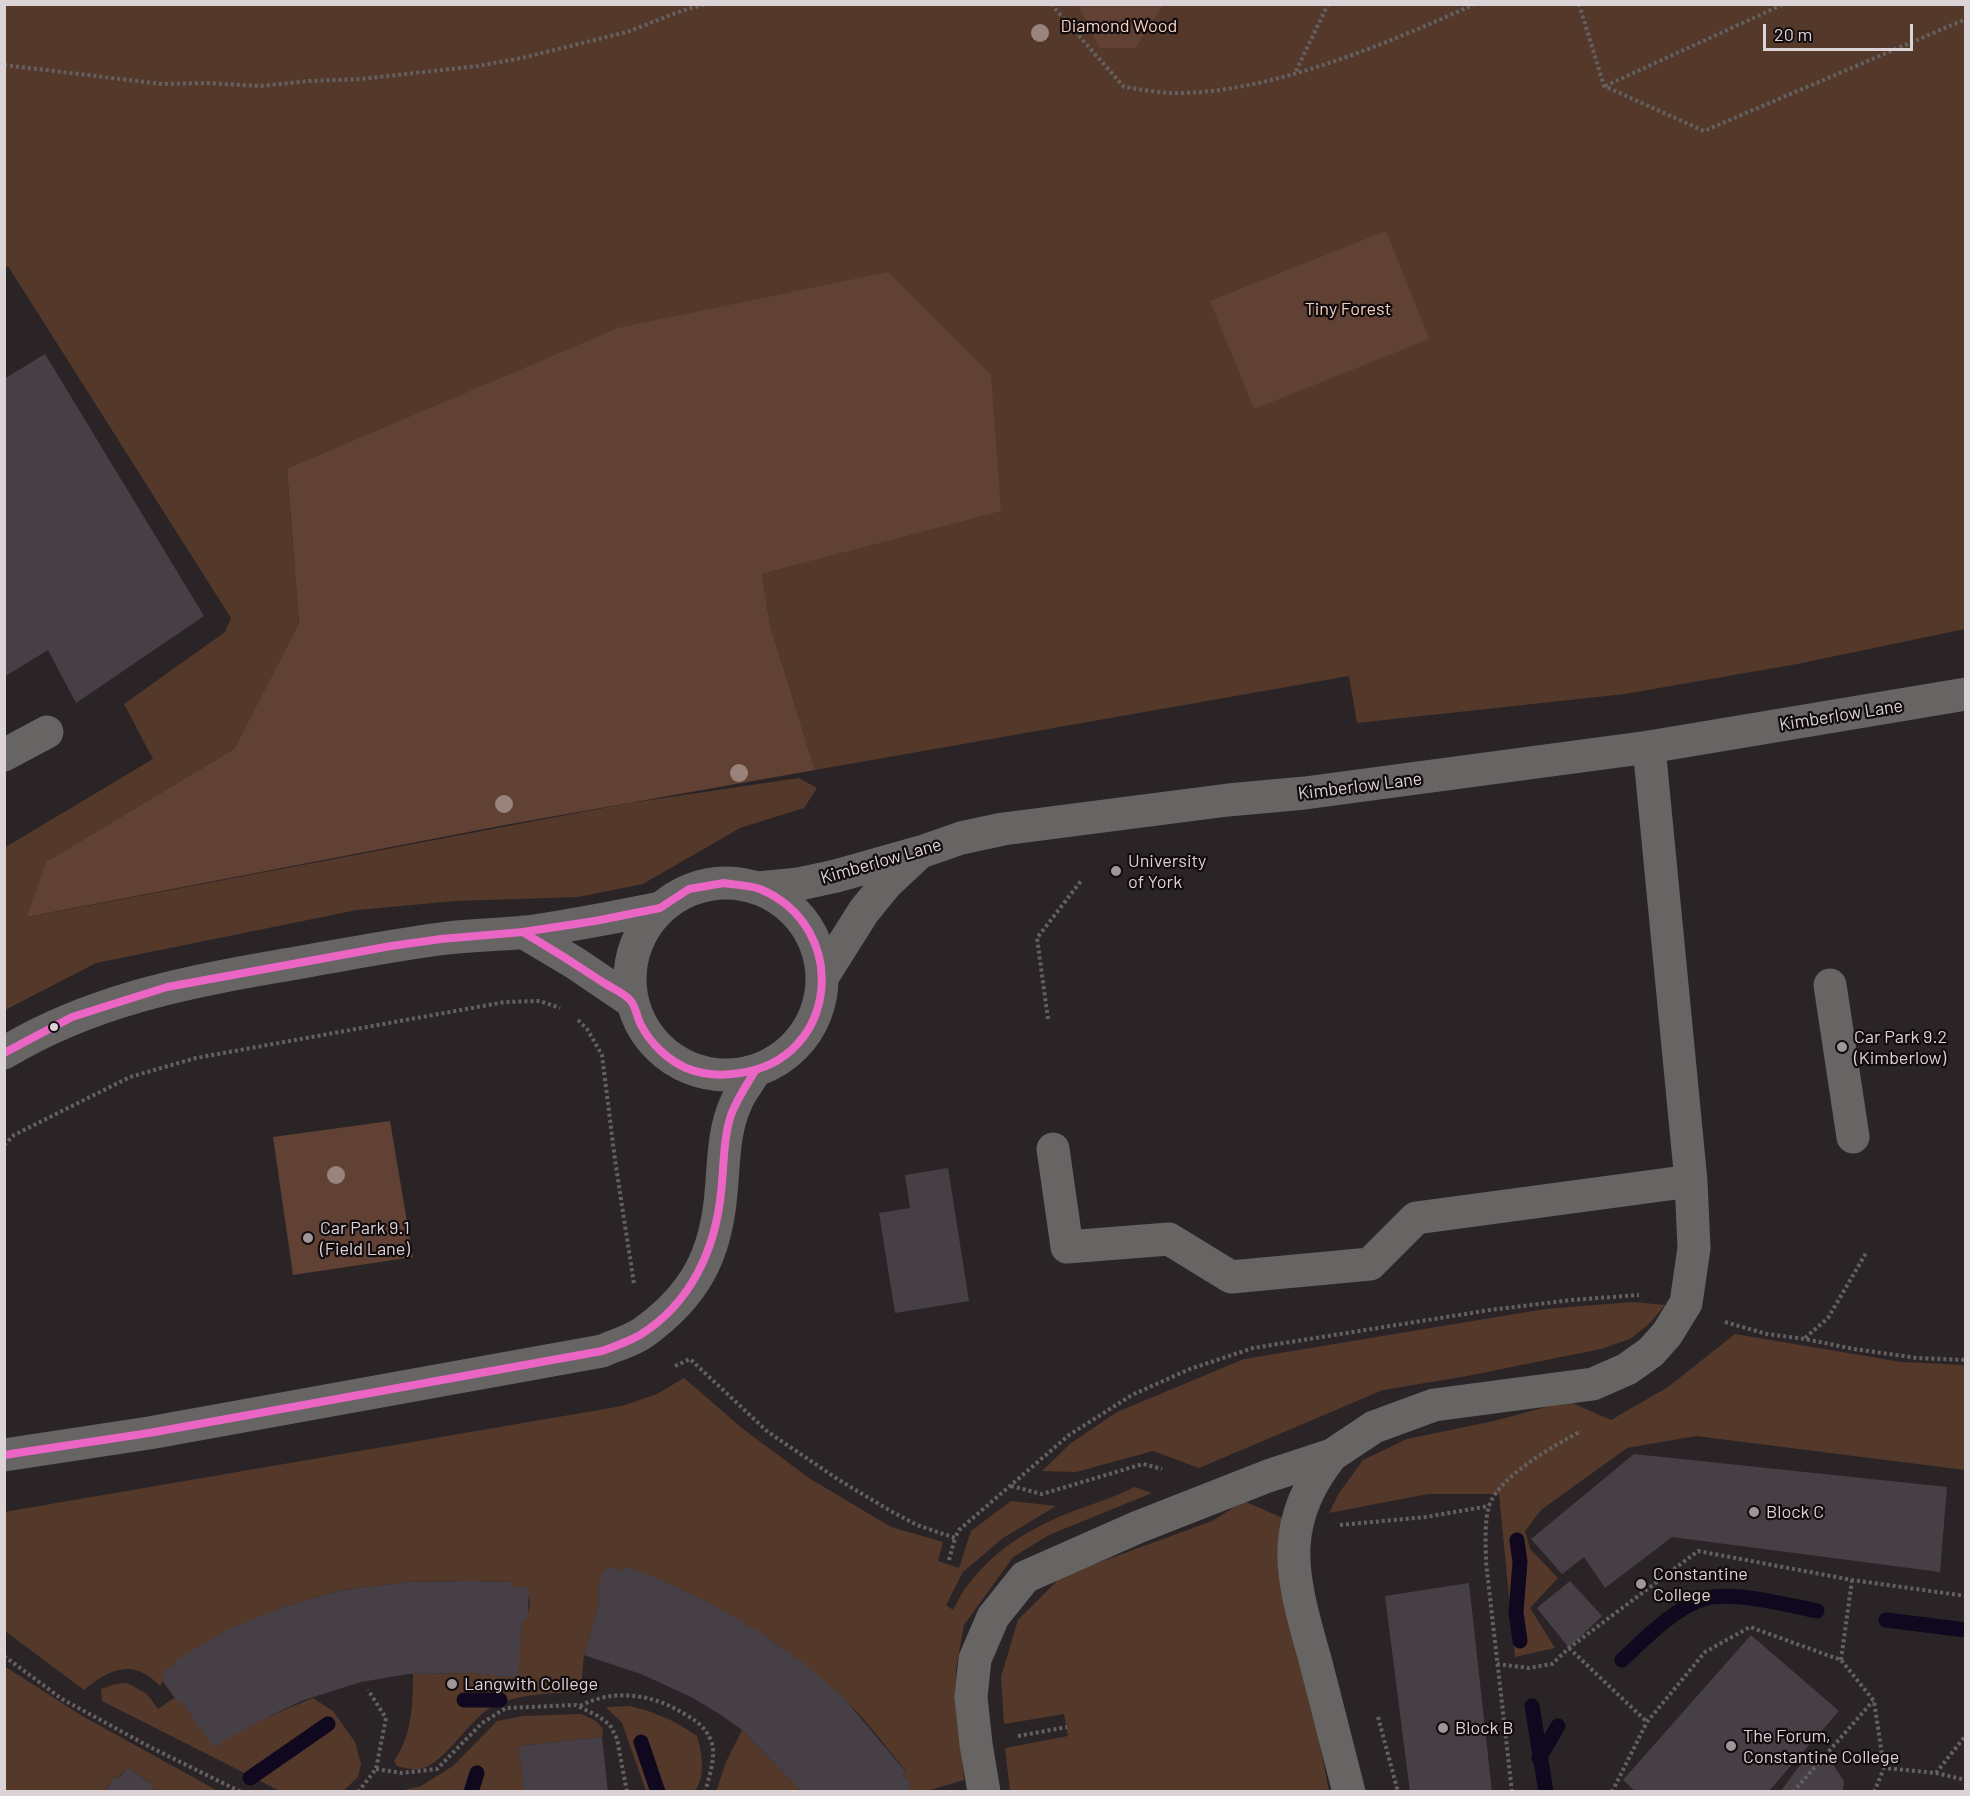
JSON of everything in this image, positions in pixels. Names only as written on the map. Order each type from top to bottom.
[{"type":"street","name":"Kimberlow Lane","points":[[758,888],[799,884],[836,876],[961,838],[1003,829],[1228,800],[1373,785],[1649,747],[1965,694]]},
{"type":"street","points":[[4,755],[47,732]]},
{"type":"street","points":[[984,1791],[970,1697],[975,1659],[993,1617],[1025,1577],[1138,1527],[1268,1476],[1332,1455],[1374,1427],[1434,1405],[1593,1384],[1627,1369],[1651,1352],[1667,1334],[1686,1303],[1694,1248],[1691,1181],[1649,747]]},
{"type":"street","points":[[823,976],[864,911],[886,885],[921,852]]},
{"type":"street","points":[[724,883],[758,888],[782,901],[803,920],[816,944],[823,976],[820,1003],[807,1033],[784,1057],[755,1071],[720,1077],[686,1068],[657,1048],[641,1026],[631,1001],[629,967],[639,935],[660,908],[689,890],[724,883]]},
{"type":"street","points":[[4,1053],[72,1017],[167,987],[391,946],[523,932],[660,908]]},
{"type":"street","points":[[523,932],[575,963],[631,1001]]},
{"type":"street","points":[[1830,986],[1853,1137]]},
{"type":"street","points":[[4,1455],[149,1433],[602,1351],[643,1334],[681,1300],[702,1270],[715,1238],[725,1138],[736,1102],[755,1071]]},
{"type":"street","points":[[1053,1149],[1067,1247],[1169,1239],[1230,1277],[1370,1264],[1416,1218],[1691,1181]]},
{"type":"street","points":[[1332,1455],[1316,1475],[1299,1516],[1294,1546],[1295,1567],[1300,1596],[1349,1791]]},
{"type":"path","points":[[4,65],[162,84],[207,83],[261,86],[361,79],[478,66],[522,58],[627,32],[706,4]]},
{"type":"path","points":[[1051,4],[1124,87],[1173,93],[1225,90],[1295,72],[1413,32],[1475,4]]},
{"type":"path","points":[[1295,72],[1328,4]]},
{"type":"path","points":[[1579,4],[1604,86],[1704,131],[1965,19]]},
{"type":"path","points":[[1604,86],[1784,4]]},
{"type":"path","points":[[1048,1019],[1036,938],[1081,881]]},
{"type":"path","points":[[4,1145],[14,1135],[130,1077],[196,1058],[505,1002],[540,1001],[567,1010]]},
{"type":"path","points":[[573,1016],[587,1029],[602,1055],[615,1160],[643,1334],[653,1376],[690,1359],[768,1432],[839,1480],[917,1525],[955,1538]]},
{"type":"path","points":[[1805,1339],[1828,1318],[1866,1253]]},
{"type":"path","points":[[949,1560],[959,1530],[1070,1436],[1132,1395],[1190,1370],[1253,1348],[1490,1310],[1647,1294],[1686,1303],[1733,1325],[1767,1334],[1917,1358],[1965,1360]]},
{"type":"path","points":[[1512,1791],[1486,1562],[1489,1506],[1499,1487],[1543,1452],[1583,1430]]},
{"type":"path","points":[[1299,1516],[1327,1526],[1426,1517],[1489,1506]]},
{"type":"path","points":[[1497,1664],[1529,1668],[1552,1664],[1569,1648],[1698,1551],[1852,1580],[1965,1596]]},
{"type":"path","points":[[1841,1660],[1852,1580]]},
{"type":"path","points":[[1612,1791],[1647,1722],[1705,1653],[1750,1627],[1841,1660],[1874,1701],[1884,1768],[1874,1791]]},
{"type":"path","points":[[1569,1648],[1647,1722]]},
{"type":"path","points":[[4,1656],[62,1699],[150,1747],[240,1791]]},
{"type":"path","points":[[358,1791],[376,1768],[386,1718],[368,1690]]},
{"type":"path","points":[[579,1707],[595,1698],[620,1695],[642,1696],[679,1710],[704,1727],[712,1743],[711,1768],[705,1791]]},
{"type":"path","points":[[1793,1791],[1874,1701]]},
{"type":"path","points":[[376,1768],[402,1773],[437,1768],[482,1723],[506,1708],[576,1705],[610,1725],[617,1739],[627,1791]]},
{"type":"path","points":[[1936,1773],[1965,1735]]},
{"type":"path","points":[[1884,1768],[1936,1773],[1965,1780]]},
{"type":"green space","points":[[1078,4],[1099,48],[1136,48],[1164,5],[1965,5],[1965,629],[1797,664],[1625,694],[1357,723],[1349,676],[815,770],[770,625],[762,574],[1001,510],[287,469],[299,623],[234,749],[46,862],[28,917],[630,803],[799,778],[817,788],[804,808],[740,828],[643,884],[578,897],[455,901],[357,910],[96,963],[5,1010],[4,848],[153,759],[124,704],[225,632],[231,618],[8,266],[5,269],[5,5]]},
{"type":"green space","name":"Diamond Wood","points":[[1078,5],[1164,5],[1136,48],[1099,48]]},
{"type":"green space","name":"Tiny Forest","points":[[1386,231],[1429,339],[1254,409],[1210,301]]},
{"type":"green space","points":[[888,272],[991,375],[1001,511],[762,574],[770,625],[815,770],[505,825],[27,917],[46,862],[234,749],[299,623],[287,469],[618,328]]},
{"type":"green space","points":[[390,1121],[413,1257],[293,1275],[273,1137]]},
{"type":"green space","points":[[1633,1302],[1665,1305],[1649,1324],[1630,1339],[1601,1349],[1383,1390],[1199,1468],[1153,1451],[1076,1472],[1042,1471],[1071,1443],[1117,1412],[1244,1359],[1545,1309]]},
{"type":"green space","points":[[1735,1334],[1901,1362],[1965,1365],[1965,1470],[1696,1436],[1627,1448],[1541,1510],[1525,1531],[1530,1549],[1558,1578],[1530,1608],[1555,1648],[1515,1657],[1499,1494],[1428,1494],[1329,1513],[1339,1493],[1363,1460],[1407,1439],[1494,1421],[1568,1401],[1611,1420],[1668,1387]]},
{"type":"green space","points":[[684,1378],[743,1429],[809,1478],[891,1527],[943,1542],[938,1561],[959,1568],[971,1531],[1011,1501],[1056,1506],[1003,1538],[963,1572],[946,1605],[953,1610],[965,1589],[978,1573],[1001,1551],[1027,1533],[1056,1518],[1135,1487],[1152,1493],[1049,1535],[1013,1557],[964,1625],[956,1669],[964,1780],[923,1792],[908,1791],[910,1783],[903,1774],[906,1771],[874,1732],[840,1695],[791,1654],[711,1604],[624,1566],[622,1571],[612,1567],[607,1568],[598,1586],[599,1603],[584,1655],[582,1678],[593,1692],[529,1696],[493,1706],[484,1712],[438,1759],[420,1769],[397,1766],[394,1761],[408,1730],[412,1708],[413,1674],[472,1673],[517,1677],[522,1622],[530,1606],[526,1587],[512,1587],[512,1582],[406,1582],[338,1591],[280,1608],[175,1665],[160,1686],[141,1672],[122,1669],[103,1676],[84,1690],[5,1631],[4,1512],[622,1406],[657,1394]]},
{"type":"green space","points":[[1244,1501],[1285,1519],[1277,1552],[1292,1597],[1329,1791],[1010,1791],[1005,1748],[1068,1736],[1064,1714],[1004,1724],[1001,1677],[1018,1620],[1062,1576],[1212,1521]]},
{"type":"green space","points":[[4,1666],[84,1717],[218,1791],[157,1791],[151,1783],[130,1769],[123,1772],[117,1779],[114,1776],[105,1791],[5,1791]]},
{"type":"green space","points":[[127,1683],[147,1694],[158,1709],[174,1698],[184,1705],[265,1718],[313,1698],[333,1711],[355,1742],[361,1764],[358,1777],[343,1791],[280,1791],[102,1701],[101,1689]]},
{"type":"green space","points":[[630,1706],[665,1718],[697,1736],[702,1771],[695,1791],[646,1791],[622,1723],[606,1707]]},
{"type":"green space","points":[[581,1714],[596,1721],[603,1729],[602,1737],[519,1746],[524,1791],[385,1792],[421,1786],[453,1766],[497,1721],[523,1716]]},
{"type":"green space","points":[[742,1730],[802,1792],[716,1792],[726,1762]]},
{"type":"building","points":[[45,354],[204,616],[76,703],[48,650],[4,677],[4,379]]},
{"type":"building","points":[[948,1168],[969,1301],[895,1313],[879,1213],[910,1208],[905,1175]]},
{"type":"building","name":"Block C","points":[[1634,1454],[1947,1487],[1940,1572],[1672,1537],[1605,1588],[1584,1557],[1562,1574],[1531,1539]]},
{"type":"building","points":[[624,1566],[659,1579],[710,1603],[758,1631],[805,1664],[842,1696],[906,1772],[903,1774],[910,1783],[908,1791],[802,1792],[742,1730],[718,1713],[691,1697],[641,1674],[584,1655],[599,1603],[598,1586],[603,1573],[607,1568],[612,1567],[622,1571]]},
{"type":"building","points":[[1570,1581],[1602,1616],[1569,1648],[1537,1608]]},
{"type":"building","points":[[406,1582],[512,1582],[512,1587],[526,1587],[529,1592],[528,1614],[522,1622],[518,1678],[472,1673],[408,1674],[361,1682],[304,1700],[265,1718],[213,1747],[184,1705],[177,1701],[164,1683],[162,1676],[166,1669],[175,1665],[174,1661],[229,1629],[280,1608],[338,1591]]},
{"type":"building","name":"Block B","points":[[1469,1583],[1492,1792],[1410,1792],[1385,1596]]},
{"type":"building","name":"The Forum, Constantine College","points":[[1751,1635],[1839,1711],[1768,1792],[1636,1792],[1623,1780]]},
{"type":"building","points":[[602,1737],[608,1792],[524,1792],[519,1746]]},
{"type":"building","points":[[1806,1757],[1828,1757],[1844,1781],[1843,1792],[1780,1792]]},
{"type":"building","points":[[127,1769],[152,1784],[157,1792],[105,1792],[114,1776],[117,1779]]},
{"type":"waterway","points":[[1517,1540],[1520,1562],[1516,1612],[1520,1641]]},
{"type":"waterway","points":[[1622,1660],[1670,1617],[1703,1599],[1743,1597],[1817,1611]]},
{"type":"waterway","points":[[1886,1620],[1966,1630]]},
{"type":"waterway","points":[[464,1700],[500,1700]]},
{"type":"waterway","points":[[1532,1706],[1546,1792]]},
{"type":"waterway","points":[[250,1778],[328,1724]]},
{"type":"waterway","points":[[1539,1758],[1558,1726]]},
{"type":"waterway","points":[[641,1742],[658,1792]]},
{"type":"waterway","points":[[471,1792],[477,1773]]},
{"type":"transit line","points":[[724,883],[760,889],[789,907],[809,932],[820,960],[821,990],[814,1019],[798,1044],[773,1063],[740,1073],[719,1075],[706,1073],[686,1068],[673,1060],[649,1038],[634,1005],[627,997],[523,932],[660,908],[689,889],[724,883]]},
{"type":"transit line","points":[[4,1053],[72,1017],[167,987],[391,946],[523,932]]},
{"type":"transit line","points":[[4,1455],[149,1433],[602,1351],[640,1335],[673,1307],[686,1291],[706,1255],[718,1214],[728,1124],[736,1103],[755,1071]]},
{"type":"place","name":"University of York","points":[[1116,871]]},
{"type":"place","name":"Car Park 9.2 (Kimberlow)","points":[[1842,1047]]},
{"type":"place","name":"Car Park 9.1 (Field Lane)","points":[[308,1238]]},
{"type":"place","name":"Block C","points":[[1754,1512]]},
{"type":"place","name":"Constantine College","points":[[1641,1584]]},
{"type":"place","name":"Langwith College","points":[[452,1684]]},
{"type":"place","name":"Block B","points":[[1443,1728]]},
{"type":"place","name":"The Forum, Constantine College","points":[[1731,1746]]}]
